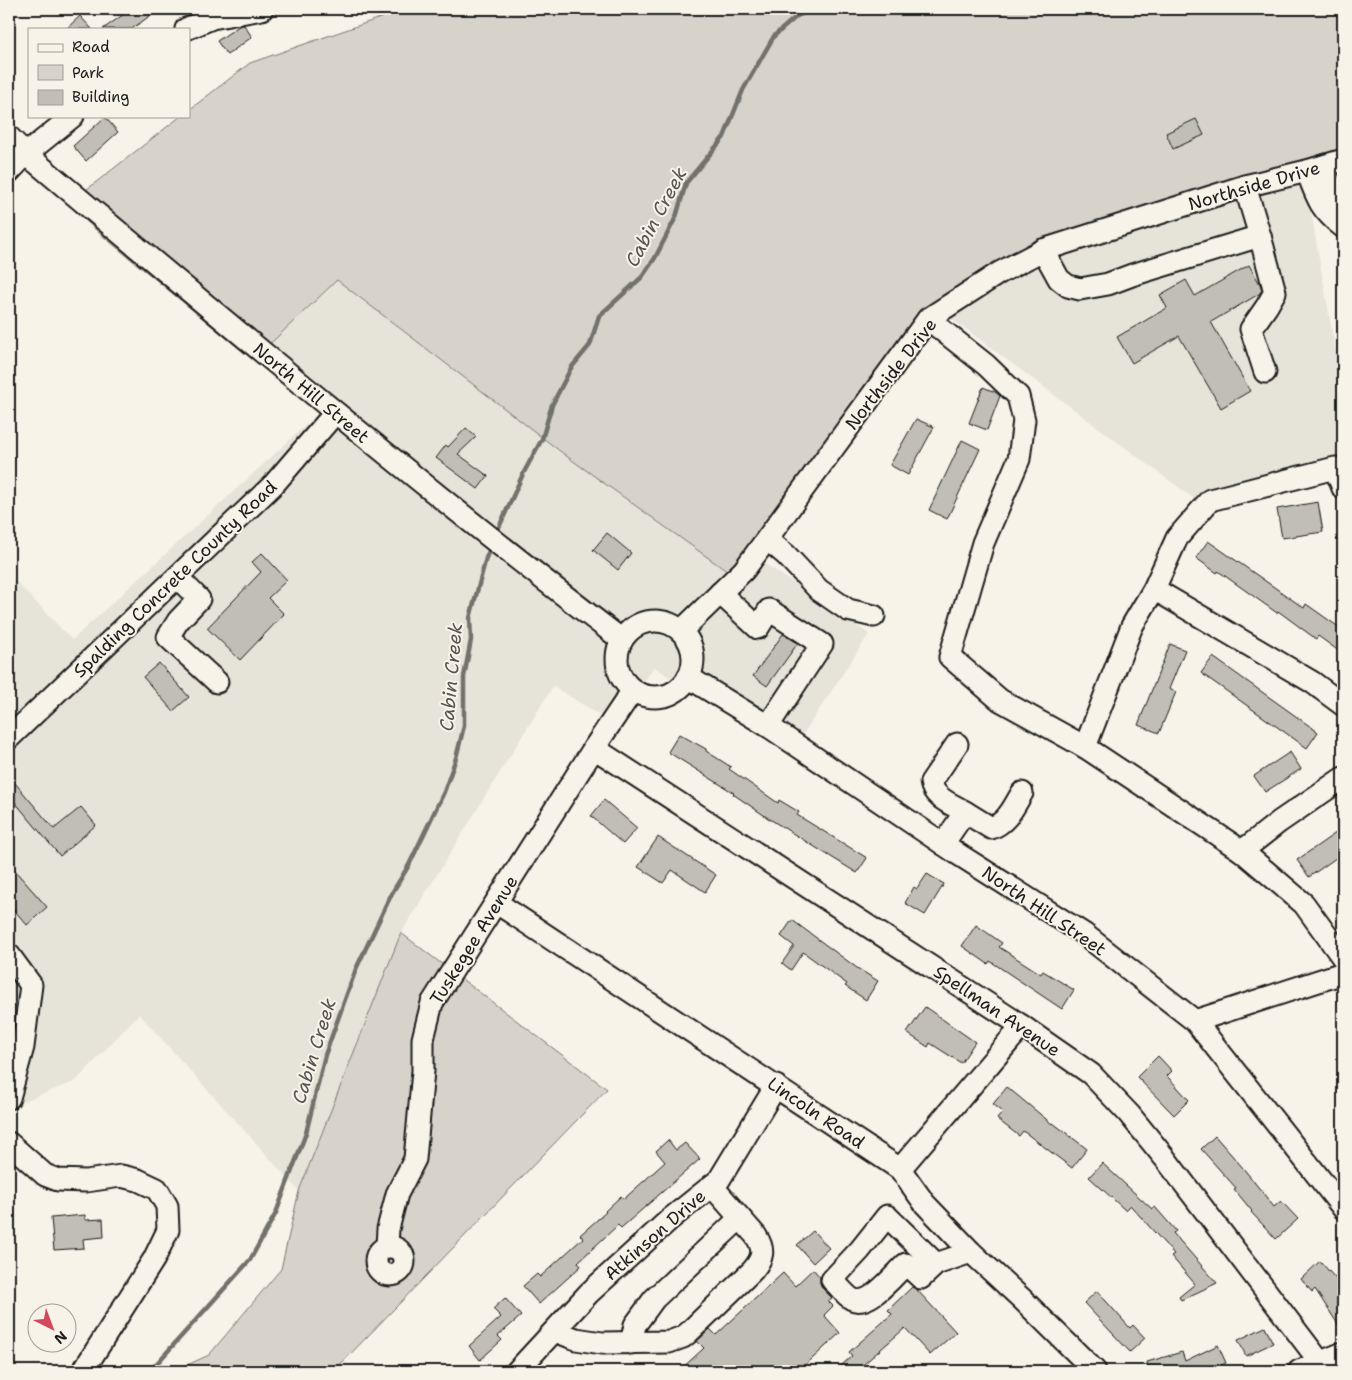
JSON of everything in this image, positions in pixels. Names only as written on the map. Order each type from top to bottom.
[{"type":"street","points":[[188,28],[212,18],[262,9]]},
{"type":"street","points":[[9,172],[26,154],[70,118]]},
{"type":"street","name":"North Hill Street","points":[[9,137],[26,154],[335,413],[510,554],[622,640]]},
{"type":"street","points":[[1325,166],[1335,197],[1343,207]]},
{"type":"street","points":[[1325,166],[1319,203],[1343,227]]},
{"type":"street","name":"Northside Drive","points":[[681,631],[744,570],[928,319],[999,273],[1043,250],[1245,186],[1325,166]]},
{"type":"street","points":[[1245,186],[1275,292],[1252,330],[1265,372]]},
{"type":"street","points":[[1043,250],[1059,279],[1068,286],[1080,288],[1108,284],[1260,236]]},
{"type":"street","points":[[928,319],[986,365],[1018,396],[1024,420],[1019,459],[983,543],[950,657],[1000,700],[1085,747],[1242,851],[1304,904],[1343,958]]},
{"type":"street","name":"Spalding Concrete County Road","points":[[9,738],[274,484],[335,413]]},
{"type":"street","points":[[1085,747],[1132,626],[1154,589],[1177,538],[1210,500],[1339,466],[1343,488]]},
{"type":"street","points":[[767,539],[786,555],[819,590],[848,610],[874,616]]},
{"type":"street","points":[[178,578],[199,599],[178,621],[168,637],[217,682]]},
{"type":"street","points":[[1154,589],[1312,682],[1343,705]]},
{"type":"street","points":[[720,593],[758,628],[769,610],[822,644],[768,726]]},
{"type":"street","points":[[661,621],[681,631],[689,641],[692,653],[692,666],[688,677],[680,687],[669,694],[657,696],[645,695],[633,690],[625,682],[618,667],[618,650],[622,640],[629,631],[638,624],[661,621]]},
{"type":"street","name":"North Hill Street","points":[[688,677],[768,726],[943,844],[1084,934],[1195,1022],[1343,1208]]},
{"type":"street","name":"Tuskegee Avenue","points":[[387,1246],[388,1229],[397,1194],[415,1159],[422,1088],[423,1040],[432,1003],[633,690]]},
{"type":"street","points":[[957,744],[931,782],[936,794],[991,828],[998,826],[1004,821],[1022,793]]},
{"type":"street","name":"Spellman Avenue","points":[[594,748],[1022,1026],[1091,1074],[1129,1114],[1164,1157],[1320,1362]]},
{"type":"street","points":[[1242,851],[1279,822],[1343,778]]},
{"type":"street","points":[[943,844],[965,812]]},
{"type":"street","name":"Lincoln Road","points":[[497,903],[900,1169],[925,1204],[971,1252],[1095,1371]]},
{"type":"street","points":[[9,955],[31,985],[23,1047],[9,1098]]},
{"type":"street","points":[[1195,1022],[1343,973]]},
{"type":"street","points":[[900,1169],[1022,1026]]},
{"type":"street","name":"Atkinson Drive","points":[[517,1371],[589,1293],[669,1220],[722,1177],[776,1086]]},
{"type":"street","points":[[9,1143],[45,1175],[58,1180],[86,1181],[122,1176],[138,1180],[157,1189],[167,1206],[168,1230],[154,1259],[83,1371]]},
{"type":"street","points":[[555,1331],[589,1342],[669,1342],[683,1337],[761,1261],[762,1249],[756,1236],[712,1186]]},
{"type":"street","points":[[936,1264],[887,1216],[860,1250],[832,1280],[852,1299],[861,1301],[870,1299],[906,1264],[921,1278],[936,1264],[971,1252]]},
{"type":"street","points":[[631,1343],[635,1325],[654,1299],[740,1218]]},
{"type":"street","points":[[1299,1371],[1343,1353]]},
{"type":"shaded area","points":[[1304,173],[1343,393],[1343,462],[1197,501],[936,307],[1012,252]]},
{"type":"shaded area","points":[[337,280],[569,458],[742,582],[758,559],[869,634],[790,754],[654,667],[614,724],[553,686],[401,933],[299,1191],[139,1014],[76,1081],[9,1107],[9,574],[72,640],[319,413],[253,360]]},
{"type":"green space","points":[[406,9],[1343,9],[1343,161],[1012,252],[936,307],[742,582],[569,458],[337,280],[253,360],[98,232],[68,204],[178,118],[190,118],[190,109],[250,63]]},
{"type":"green space","points":[[401,933],[607,1089],[334,1371],[174,1371],[209,1355],[281,1269],[299,1191]]},
{"type":"building","points":[[131,9],[159,9],[133,28],[104,28]]},
{"type":"building","points":[[80,16],[91,28],[67,28]]},
{"type":"building","points":[[244,25],[252,37],[227,55],[217,41],[239,26]]},
{"type":"building","points":[[104,118],[118,132],[86,161],[73,146]]},
{"type":"building","points":[[1196,119],[1204,135],[1173,149],[1166,133]]},
{"type":"building","points":[[1249,265],[1262,290],[1259,294],[1211,322],[1250,391],[1221,408],[1179,336],[1132,363],[1117,337],[1167,308],[1160,295],[1186,280],[1195,296]]},
{"type":"building","points":[[983,387],[1000,396],[987,430],[969,423]]},
{"type":"building","points":[[916,419],[934,427],[908,475],[890,465]]},
{"type":"building","points":[[466,428],[476,437],[458,454],[488,476],[478,489],[436,458],[446,445],[448,447]]},
{"type":"building","points":[[962,440],[980,449],[947,519],[929,510]]},
{"type":"building","points":[[1318,502],[1323,532],[1282,538],[1277,509]]},
{"type":"building","points":[[607,533],[631,553],[618,570],[593,550]]},
{"type":"building","points":[[1208,541],[1304,608],[1306,604],[1343,630],[1343,654],[1318,636],[1316,639],[1278,611],[1277,613],[1218,571],[1217,573],[1196,558]]},
{"type":"building","points":[[262,553],[287,580],[268,598],[284,614],[240,660],[207,628],[261,572],[252,562]]},
{"type":"building","points":[[783,634],[798,643],[767,686],[753,676]]},
{"type":"building","points":[[1170,644],[1185,650],[1169,689],[1176,692],[1159,733],[1138,725]]},
{"type":"building","points":[[1213,657],[1318,732],[1307,748],[1201,673]]},
{"type":"building","points":[[159,663],[189,697],[173,711],[143,677]]},
{"type":"building","points":[[679,734],[706,749],[706,751],[731,767],[729,769],[778,803],[779,800],[799,812],[797,815],[867,858],[857,873],[768,818],[734,793],[668,752]]},
{"type":"building","points":[[1290,752],[1301,769],[1265,792],[1254,776]]},
{"type":"building","points":[[9,776],[54,829],[81,807],[96,825],[60,856],[9,795]]},
{"type":"building","points":[[604,800],[637,828],[623,844],[591,816]]},
{"type":"building","points":[[1343,828],[1343,853],[1309,877],[1297,860]]},
{"type":"building","points":[[658,837],[716,875],[705,892],[672,870],[663,883],[638,867]]},
{"type":"building","points":[[9,864],[47,907],[27,925],[9,904]]},
{"type":"building","points":[[927,874],[944,884],[925,915],[905,903],[914,887],[917,889]]},
{"type":"building","points":[[792,920],[857,968],[878,981],[866,1000],[845,986],[847,984],[803,952],[791,970],[782,963],[794,946],[781,936]]},
{"type":"building","points":[[976,925],[1002,943],[999,947],[1041,974],[1043,971],[1074,990],[1062,1009],[990,961],[988,964],[962,946]]},
{"type":"building","points":[[925,1007],[975,1042],[961,1063],[930,1043],[928,1047],[907,1033]]},
{"type":"building","points":[[1158,1056],[1172,1071],[1167,1076],[1189,1100],[1174,1115],[1137,1077]]},
{"type":"building","points":[[1007,1087],[1052,1124],[1087,1149],[1072,1168],[1023,1131],[1019,1136],[997,1119],[1003,1112],[993,1104]]},
{"type":"building","points":[[1215,1136],[1274,1207],[1281,1201],[1298,1219],[1276,1239],[1251,1212],[1234,1189],[1236,1188],[1201,1149]]},
{"type":"building","points":[[668,1140],[676,1150],[685,1143],[700,1159],[621,1228],[618,1225],[578,1262],[581,1266],[539,1304],[523,1286],[537,1274],[540,1277],[583,1238],[580,1235],[621,1196],[624,1199],[665,1162],[656,1151]]},
{"type":"building","points":[[1102,1163],[1152,1209],[1155,1207],[1176,1231],[1173,1233],[1217,1283],[1181,1300],[1179,1297],[1195,1284],[1171,1256],[1174,1254],[1130,1205],[1125,1210],[1089,1177]]},
{"type":"building","points":[[85,1215],[85,1220],[103,1219],[104,1237],[83,1239],[84,1248],[54,1250],[51,1218]]},
{"type":"building","points":[[813,1231],[829,1248],[813,1263],[797,1245]]},
{"type":"building","points":[[1320,1261],[1343,1287],[1343,1332],[1315,1289],[1312,1292],[1301,1279]]},
{"type":"building","points":[[813,1269],[820,1277],[823,1289],[832,1298],[828,1301],[833,1306],[824,1315],[840,1333],[799,1371],[679,1371],[704,1348],[697,1341],[710,1329],[716,1335],[783,1273],[795,1286]]},
{"type":"building","points":[[912,1287],[956,1332],[930,1355],[905,1328],[856,1371],[835,1371],[852,1356],[849,1352],[892,1314],[888,1310]]},
{"type":"building","points":[[1097,1291],[1130,1328],[1133,1325],[1145,1338],[1130,1352],[1084,1303]]},
{"type":"building","points":[[505,1298],[521,1316],[498,1336],[502,1340],[480,1360],[469,1346],[501,1317],[493,1309]]},
{"type":"building","points":[[1265,1327],[1273,1343],[1246,1356],[1238,1340]]},
{"type":"building","points":[[1218,1345],[1226,1363],[1208,1371],[1149,1371],[1147,1362],[1182,1352],[1185,1361]]},
{"type":"waterway","name":"Cabin Creek","points":[[496,534],[523,474],[542,439],[552,405],[571,368],[590,345],[599,316],[642,277],[655,258],[676,217],[686,183],[724,137],[743,90],[774,36],[797,16],[813,9]]},
{"type":"waterway","name":"Cabin Creek","points":[[150,1371],[250,1260],[276,1213],[306,1133],[325,1055],[356,969],[392,893],[409,865],[444,792],[456,758],[464,726],[464,677],[471,640],[470,618],[491,546]]}]
